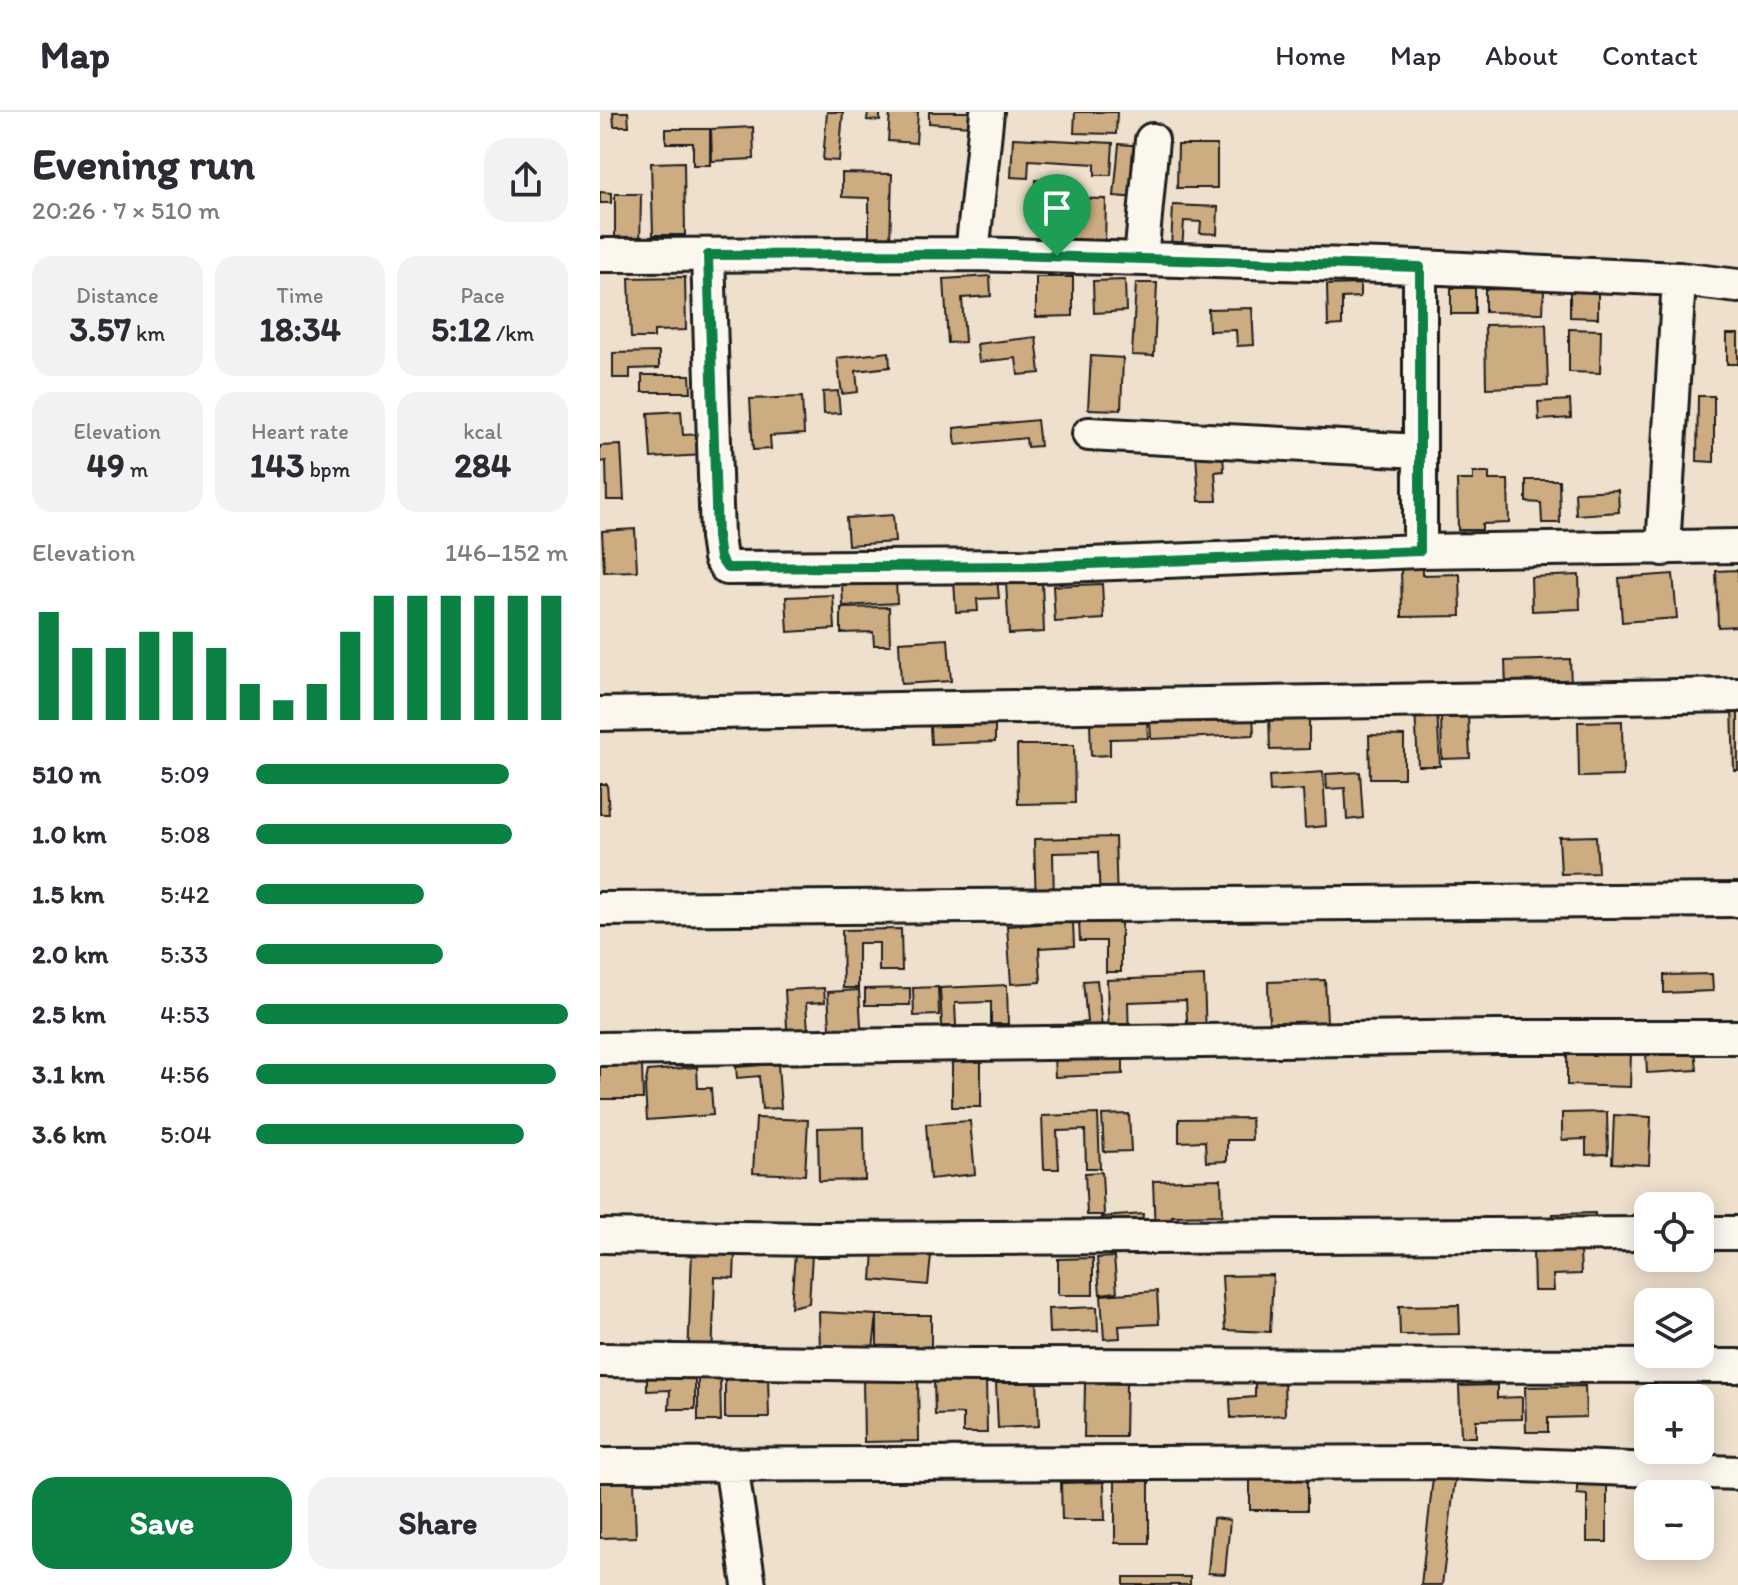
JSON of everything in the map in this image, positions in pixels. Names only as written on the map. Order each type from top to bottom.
[{"type":"street","points":[[972,254],[987,112]]},
{"type":"street","points":[[1141,259],[1152,140]]},
{"type":"street","points":[[600,255],[972,254],[1420,267],[1679,279],[1738,286]]},
{"type":"street","points":[[708,255],[717,537],[720,558],[727,568],[1038,566],[1420,551],[1738,546]]},
{"type":"street","points":[[1420,267],[1420,551]]},
{"type":"street","points":[[1663,549],[1679,279]]},
{"type":"street","points":[[1089,434],[1420,451]]},
{"type":"street","points":[[600,714],[1738,695]]},
{"type":"street","points":[[600,909],[1738,900]]},
{"type":"street","points":[[600,1049],[1496,1037],[1738,1037]]},
{"type":"street","points":[[1714,1233],[1738,1233]]},
{"type":"street","points":[[600,1236],[850,1239],[1634,1234]]},
{"type":"street","points":[[600,1360],[972,1365],[1738,1366]]},
{"type":"street","points":[[600,1465],[1443,1462],[1738,1473]]},
{"type":"street","points":[[731,1465],[749,1585]]},
{"type":"building","points":[[613,112],[628,112],[629,126],[614,126]]},
{"type":"building","points":[[827,112],[843,112],[839,161],[823,160]]},
{"type":"building","points":[[868,112],[880,112],[880,121],[867,120]]},
{"type":"building","points":[[890,112],[918,112],[916,143],[888,141]]},
{"type":"building","points":[[929,112],[971,112],[970,126],[929,123]]},
{"type":"building","points":[[1075,112],[1117,112],[1116,134],[1074,133]]},
{"type":"building","points":[[753,127],[754,159],[712,161],[711,129]]},
{"type":"building","points":[[666,129],[710,129],[710,165],[693,165],[693,143],[666,143]]},
{"type":"building","points":[[1013,138],[1113,143],[1111,175],[1095,175],[1095,164],[1029,160],[1028,178],[1011,177]]},
{"type":"building","points":[[1119,144],[1143,146],[1138,198],[1114,196]]},
{"type":"building","points":[[1178,145],[1217,145],[1217,188],[1177,188]]},
{"type":"building","points":[[684,162],[685,235],[653,235],[651,163]]},
{"type":"building","points":[[842,173],[892,174],[890,245],[869,244],[869,198],[842,197]]},
{"type":"building","points":[[1036,180],[1077,181],[1077,193],[1036,193]]},
{"type":"building","points":[[600,192],[611,193],[611,203],[600,203]]},
{"type":"building","points":[[615,194],[641,194],[640,248],[615,248]]},
{"type":"building","points":[[1063,198],[1106,199],[1105,246],[1062,246]]},
{"type":"building","points":[[1173,205],[1218,207],[1217,234],[1200,233],[1201,222],[1184,221],[1182,250],[1171,249]]},
{"type":"building","points":[[990,276],[991,296],[962,298],[965,342],[948,343],[944,279]]},
{"type":"building","points":[[685,277],[686,330],[654,331],[654,338],[631,338],[629,278]]},
{"type":"building","points":[[1036,277],[1073,277],[1073,316],[1036,317]]},
{"type":"building","points":[[1125,280],[1126,311],[1094,313],[1093,281]]},
{"type":"building","points":[[1136,283],[1157,283],[1154,356],[1132,355]]},
{"type":"building","points":[[1360,284],[1360,297],[1342,298],[1342,325],[1328,326],[1327,285]]},
{"type":"building","points":[[1451,288],[1475,288],[1475,314],[1451,314]]},
{"type":"building","points":[[1485,289],[1544,290],[1543,313],[1485,312]]},
{"type":"building","points":[[1570,291],[1598,292],[1598,318],[1570,317]]},
{"type":"building","points":[[1252,308],[1254,345],[1237,346],[1236,330],[1209,331],[1208,309]]},
{"type":"building","points":[[1546,324],[1548,386],[1486,388],[1485,325]]},
{"type":"building","points":[[1569,329],[1601,330],[1600,373],[1569,372]]},
{"type":"building","points":[[1727,334],[1738,334],[1738,364],[1727,364]]},
{"type":"building","points":[[1036,337],[1040,373],[1018,375],[1016,358],[979,362],[977,344]]},
{"type":"building","points":[[659,352],[659,368],[630,369],[630,378],[613,378],[613,353]]},
{"type":"building","points":[[889,352],[890,367],[856,371],[858,392],[842,394],[837,358]]},
{"type":"building","points":[[1091,356],[1123,358],[1121,410],[1088,409]]},
{"type":"building","points":[[642,375],[690,375],[691,392],[642,392]]},
{"type":"building","points":[[838,391],[840,413],[824,414],[823,392]]},
{"type":"building","points":[[1698,396],[1714,396],[1714,462],[1697,461]]},
{"type":"building","points":[[802,397],[804,434],[770,436],[771,449],[753,450],[750,399]]},
{"type":"building","points":[[1570,400],[1571,418],[1539,420],[1538,402]]},
{"type":"building","points":[[681,411],[683,435],[703,434],[705,455],[651,458],[648,413]]},
{"type":"building","points":[[1037,420],[1040,446],[1027,447],[1026,438],[956,445],[954,428]]},
{"type":"building","points":[[621,445],[624,500],[607,500],[606,461],[600,462],[600,446]]},
{"type":"building","points":[[1223,452],[1224,471],[1215,472],[1217,501],[1199,501],[1196,453]]},
{"type":"building","points":[[1473,473],[1489,473],[1489,480],[1508,480],[1509,523],[1482,524],[1482,530],[1458,530],[1457,480],[1473,480]]},
{"type":"building","points":[[1526,480],[1559,480],[1560,523],[1542,523],[1541,503],[1526,502]]},
{"type":"building","points":[[1618,490],[1619,512],[1576,515],[1575,492]]},
{"type":"building","points":[[893,515],[895,542],[848,545],[846,518]]},
{"type":"building","points":[[635,529],[637,571],[604,572],[602,531]]},
{"type":"building","points":[[1422,567],[1422,575],[1460,574],[1461,616],[1402,617],[1401,568]]},
{"type":"building","points":[[1738,570],[1738,626],[1718,627],[1716,571]]},
{"type":"building","points":[[1673,574],[1677,618],[1622,622],[1619,578]]},
{"type":"building","points":[[1579,575],[1580,609],[1532,611],[1531,577]]},
{"type":"building","points":[[997,578],[999,598],[977,599],[978,611],[956,612],[954,581]]},
{"type":"building","points":[[896,581],[897,603],[843,606],[842,584]]},
{"type":"building","points":[[1042,581],[1044,632],[1009,634],[1006,582]]},
{"type":"building","points":[[1102,584],[1104,619],[1055,622],[1053,586]]},
{"type":"building","points":[[833,595],[835,629],[788,632],[786,597]]},
{"type":"building","points":[[889,607],[890,645],[874,645],[873,632],[841,633],[841,608]]},
{"type":"building","points":[[948,639],[951,681],[901,684],[899,642]]},
{"type":"building","points":[[1570,659],[1571,685],[1506,687],[1505,661]]},
{"type":"building","points":[[1738,707],[1738,770],[1734,770],[1732,708]]},
{"type":"building","points":[[1437,708],[1440,766],[1418,766],[1415,709]]},
{"type":"building","points":[[1253,715],[1254,735],[1151,739],[1150,720]]},
{"type":"building","points":[[1269,715],[1309,715],[1309,749],[1270,750]]},
{"type":"building","points":[[1468,717],[1470,758],[1442,759],[1441,718]]},
{"type":"building","points":[[1147,720],[1148,738],[1110,739],[1110,755],[1091,756],[1090,721]]},
{"type":"building","points":[[1622,721],[1623,776],[1579,777],[1578,722]]},
{"type":"building","points":[[995,723],[995,742],[931,744],[930,726]]},
{"type":"building","points":[[1369,735],[1404,736],[1404,778],[1370,778]]},
{"type":"building","points":[[1017,745],[1074,745],[1075,803],[1018,804]]},
{"type":"building","points":[[1323,772],[1326,826],[1305,828],[1303,790],[1270,792],[1269,776]]},
{"type":"building","points":[[1360,772],[1363,818],[1347,820],[1345,788],[1327,789],[1326,774]]},
{"type":"building","points":[[600,784],[607,784],[609,814],[600,814]]},
{"type":"building","points":[[1596,836],[1598,873],[1561,874],[1559,837]]},
{"type":"building","points":[[1115,837],[1117,902],[1100,903],[1098,852],[1053,853],[1054,904],[1036,905],[1034,839]]},
{"type":"building","points":[[1121,921],[1121,972],[1106,972],[1106,941],[1080,941],[1079,922]]},
{"type":"building","points":[[1073,922],[1074,946],[1039,948],[1041,982],[1011,984],[1007,926]]},
{"type":"building","points":[[901,929],[902,971],[879,971],[879,943],[858,943],[858,988],[843,988],[842,930]]},
{"type":"building","points":[[1712,974],[1713,991],[1664,993],[1664,975]]},
{"type":"building","points":[[1204,976],[1206,1038],[1188,1038],[1186,1000],[1128,1002],[1129,1041],[1109,1041],[1107,980]]},
{"type":"building","points":[[1097,980],[1103,1037],[1069,1040],[1067,1024],[1087,1022],[1083,981]]},
{"type":"building","points":[[1325,980],[1327,1022],[1269,1025],[1268,982]]},
{"type":"building","points":[[1007,985],[1008,1024],[991,1024],[991,1002],[955,1003],[956,1026],[942,1026],[940,988]]},
{"type":"building","points":[[938,987],[939,1015],[914,1016],[913,988]]},
{"type":"building","points":[[824,988],[825,1002],[806,1003],[809,1045],[788,1046],[785,990]]},
{"type":"building","points":[[910,988],[910,1005],[865,1005],[865,989]]},
{"type":"building","points":[[859,990],[862,1043],[831,1045],[828,992]]},
{"type":"building","points":[[1695,1048],[1697,1070],[1647,1073],[1646,1051]]},
{"type":"building","points":[[1567,1050],[1631,1051],[1630,1087],[1567,1085]]},
{"type":"building","points":[[1123,1053],[1123,1074],[1055,1077],[1054,1056]]},
{"type":"building","points":[[981,1056],[981,1107],[952,1107],[952,1057]]},
{"type":"building","points":[[778,1064],[781,1108],[762,1109],[759,1076],[737,1078],[736,1067]]},
{"type":"building","points":[[642,1065],[643,1099],[600,1099],[600,1066]]},
{"type":"building","points":[[697,1067],[698,1088],[711,1088],[713,1115],[647,1120],[645,1087],[648,1071]]},
{"type":"building","points":[[1607,1112],[1608,1154],[1586,1155],[1586,1139],[1562,1140],[1562,1113]]},
{"type":"building","points":[[1098,1114],[1100,1168],[1086,1168],[1085,1130],[1057,1131],[1059,1169],[1044,1169],[1042,1116]]},
{"type":"building","points":[[1129,1114],[1131,1151],[1104,1152],[1102,1115]]},
{"type":"building","points":[[1614,1115],[1651,1117],[1649,1165],[1612,1163]]},
{"type":"building","points":[[756,1118],[808,1120],[805,1175],[753,1173]]},
{"type":"building","points":[[1251,1118],[1252,1140],[1227,1140],[1227,1161],[1206,1162],[1205,1141],[1179,1142],[1179,1119]]},
{"type":"building","points":[[970,1121],[975,1174],[930,1179],[926,1124]]},
{"type":"building","points":[[864,1127],[865,1180],[819,1181],[818,1128]]},
{"type":"building","points":[[1102,1172],[1104,1215],[1087,1215],[1085,1173]]},
{"type":"building","points":[[1221,1179],[1222,1215],[1172,1216],[1172,1232],[1155,1233],[1153,1181]]},
{"type":"building","points":[[1595,1213],[1595,1229],[1553,1230],[1553,1214]]},
{"type":"building","points":[[1143,1214],[1142,1225],[1100,1229],[1102,1217]]},
{"type":"building","points":[[692,1250],[735,1252],[734,1278],[715,1277],[712,1360],[688,1359]]},
{"type":"building","points":[[874,1251],[931,1256],[928,1285],[872,1280]]},
{"type":"building","points":[[1580,1251],[1581,1274],[1553,1275],[1554,1291],[1534,1291],[1533,1252]]},
{"type":"building","points":[[795,1253],[812,1254],[809,1303],[791,1307]]},
{"type":"building","points":[[1114,1257],[1117,1292],[1100,1294],[1097,1258]]},
{"type":"building","points":[[1093,1258],[1093,1295],[1058,1295],[1058,1259]]},
{"type":"building","points":[[1273,1275],[1270,1332],[1225,1330],[1222,1276]]},
{"type":"building","points":[[1157,1291],[1159,1324],[1119,1326],[1120,1338],[1104,1339],[1101,1295]]},
{"type":"building","points":[[1459,1305],[1460,1334],[1400,1335],[1399,1306]]},
{"type":"building","points":[[1097,1307],[1098,1331],[1049,1333],[1048,1309]]},
{"type":"building","points":[[819,1312],[877,1315],[873,1349],[820,1351]]},
{"type":"building","points":[[877,1315],[931,1315],[931,1355],[877,1355]]},
{"type":"building","points":[[647,1375],[695,1376],[695,1409],[669,1409],[670,1390],[647,1391]]},
{"type":"building","points":[[768,1376],[769,1418],[725,1418],[725,1377]]},
{"type":"building","points":[[698,1378],[720,1378],[721,1421],[698,1421]]},
{"type":"building","points":[[918,1378],[919,1441],[864,1442],[863,1379]]},
{"type":"building","points":[[986,1379],[987,1433],[963,1433],[963,1414],[935,1415],[934,1381]]},
{"type":"building","points":[[1284,1380],[1285,1415],[1231,1418],[1230,1399],[1255,1397],[1255,1382]]},
{"type":"building","points":[[1037,1381],[1039,1426],[998,1428],[996,1383]]},
{"type":"building","points":[[1085,1383],[1126,1384],[1125,1437],[1084,1437]]},
{"type":"building","points":[[1497,1385],[1497,1398],[1522,1397],[1522,1419],[1476,1420],[1476,1437],[1461,1437],[1459,1386]]},
{"type":"building","points":[[1585,1386],[1586,1417],[1548,1418],[1548,1432],[1526,1432],[1525,1387]]},
{"type":"building","points":[[1250,1478],[1307,1479],[1307,1510],[1250,1510]]},
{"type":"building","points":[[1433,1478],[1455,1480],[1442,1585],[1421,1585]]},
{"type":"building","points":[[1115,1479],[1149,1479],[1149,1543],[1115,1543]]},
{"type":"building","points":[[1577,1480],[1607,1480],[1607,1542],[1587,1542],[1587,1495],[1577,1494]]},
{"type":"building","points":[[634,1481],[636,1537],[600,1538],[600,1483]]},
{"type":"building","points":[[1104,1482],[1105,1520],[1062,1520],[1061,1483]]},
{"type":"building","points":[[1213,1518],[1230,1520],[1225,1574],[1208,1573]]},
{"type":"building","points":[[1124,1577],[1190,1577],[1190,1585],[1124,1585]]},
{"type":"route","points":[[708,255],[1057,256],[1420,267],[1420,551],[1038,566],[727,568],[720,558],[717,537],[708,255]]}]
